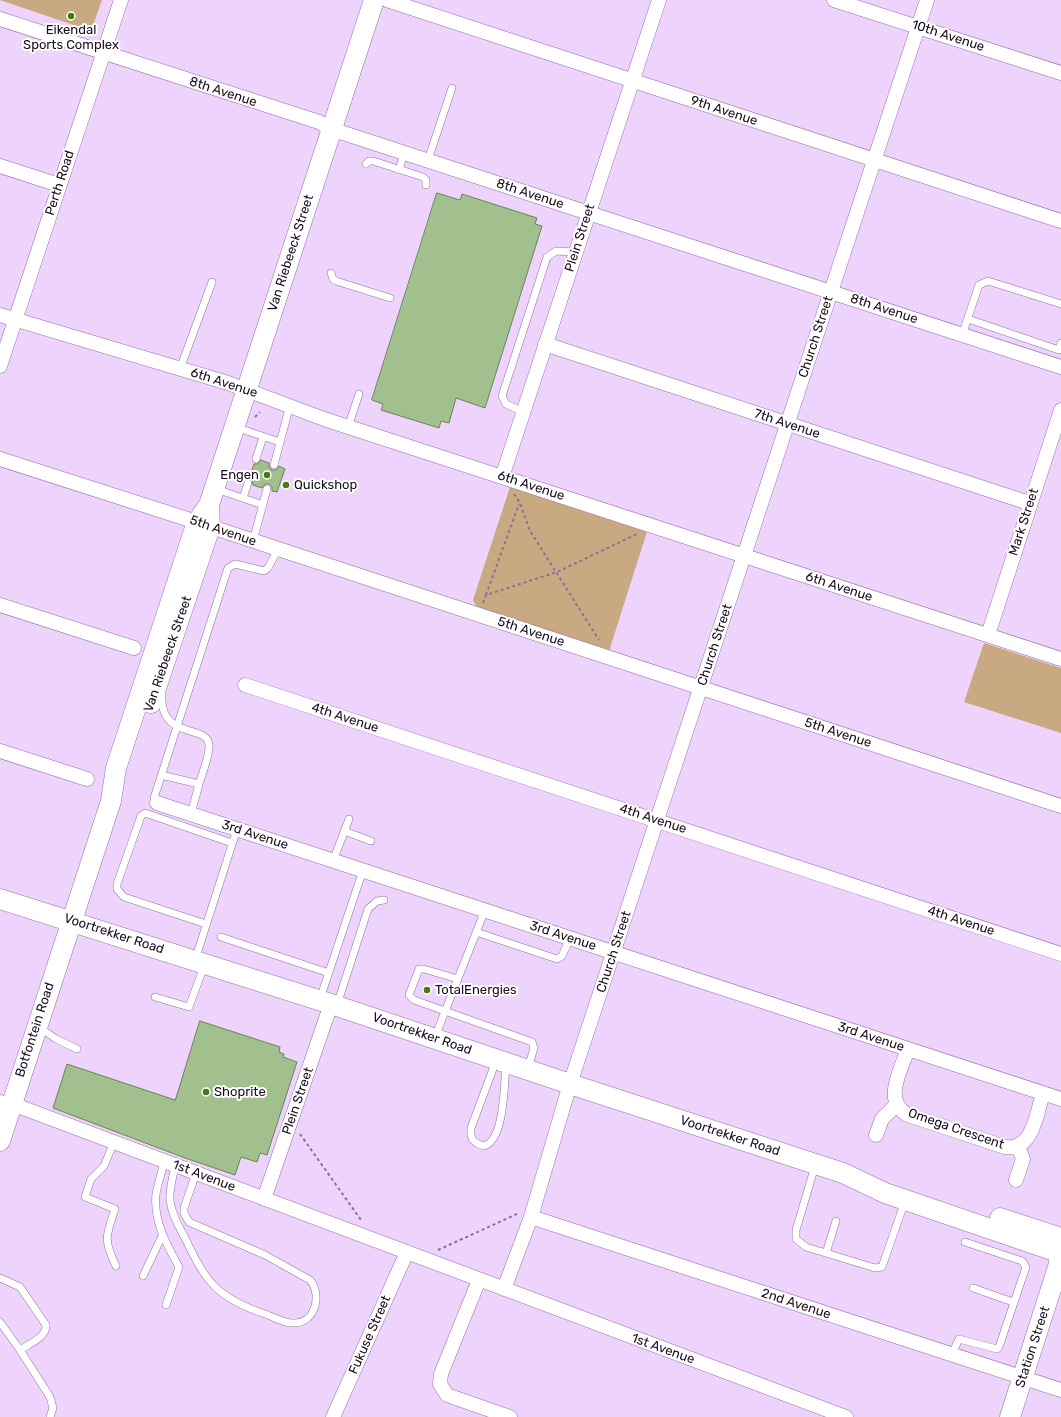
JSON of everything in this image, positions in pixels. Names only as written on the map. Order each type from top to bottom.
[{"type":"main road","name":"Van Riebeeck Street","points":[[111,798],[118,790],[128,773],[164,667],[212,497],[374,0]]},
{"type":"main road","name":"Van Riebeeck Street","points":[[71,920],[111,798],[116,768],[204,524]]},
{"type":"main road","name":"Voortrekker Road","points":[[0,898],[329,1003],[570,1084],[843,1173],[876,1190],[1061,1253]]},
{"type":"main road","name":"Botfontein Road","points":[[0,1140],[5,1103],[37,1025],[71,920]]},
{"type":"main road","name":"Voortrekker Road","points":[[843,1173],[879,1179],[1061,1238]]},
{"type":"main road","name":"Station Street","points":[[1010,1417],[1058,1267],[1061,1253]]},
{"type":"street","name":"Perth Road","points":[[0,366],[102,53],[121,0]]},
{"type":"street","name":"9th Avenue","points":[[387,0],[1061,221]]},
{"type":"street","name":"Plein Street","points":[[502,477],[659,0]]},
{"type":"street","name":"10th Avenue","points":[[834,0],[1061,73]]},
{"type":"street","name":"Church Street","points":[[504,1289],[531,1217],[570,1084],[658,821],[743,556],[788,424],[926,0]]},
{"type":"street","name":"8th Avenue","points":[[0,19],[312,120],[331,129],[404,153],[1061,367]]},
{"type":"street","points":[[0,166],[59,185]]},
{"type":"street","name":"6th Avenue","points":[[0,314],[15,320],[246,390],[348,427],[1061,660]]},
{"type":"street","name":"7th Avenue","points":[[545,344],[1030,503]]},
{"type":"street","name":"Mark Street","points":[[988,635],[1061,410]]},
{"type":"street","name":"5th Avenue","points":[[0,459],[204,524],[1061,806]]},
{"type":"street","points":[[0,605],[134,648]]},
{"type":"street","name":"4th Avenue","points":[[245,685],[1061,954]]},
{"type":"street","points":[[0,751],[86,779]]},
{"type":"street","name":"3rd Avenue","points":[[157,803],[1061,1098]]},
{"type":"street","name":"Plein Street","points":[[264,1199],[329,1003]]},
{"type":"street","name":"Omega Crescent","points":[[908,1049],[894,1093],[896,1105],[908,1115],[1005,1147],[1018,1146],[1029,1136],[1043,1093]]},
{"type":"street","name":"1st Avenue","points":[[5,1103],[114,1142],[504,1289],[815,1412],[846,1417]]},
{"type":"street","name":"Omega Crescent","points":[[876,1135],[882,1119],[896,1105]]},
{"type":"street","name":"Omega Crescent","points":[[1016,1180],[1022,1159],[1018,1146]]},
{"type":"street","name":"2nd Avenue","points":[[531,1217],[1061,1390]]},
{"type":"street","name":"Fukuse Street","points":[[333,1417],[406,1252]]},
{"type":"street","points":[[479,1280],[441,1374],[440,1384],[447,1395],[510,1417]]},
{"type":"lane","points":[[428,160],[452,88]]},
{"type":"lane","points":[[399,170],[404,153]]},
{"type":"lane","points":[[366,164],[371,160],[423,177],[426,180],[426,185]]},
{"type":"lane","points":[[523,412],[506,404],[502,399],[502,396],[547,257],[556,251],[575,252]]},
{"type":"lane","points":[[331,273],[332,279],[336,281],[390,298]]},
{"type":"lane","points":[[962,335],[979,285],[988,281],[1061,304]]},
{"type":"lane","points":[[180,369],[212,282]]},
{"type":"lane","points":[[968,319],[1059,350],[1061,344]]},
{"type":"lane","points":[[348,427],[359,394]]},
{"type":"lane","points":[[274,464],[290,405]]},
{"type":"lane","points":[[235,427],[280,442]]},
{"type":"lane","points":[[256,459],[263,437]]},
{"type":"lane","points":[[243,498],[248,483]]},
{"type":"lane","points":[[253,541],[267,490]]},
{"type":"lane","points":[[212,497],[243,498],[263,505]]},
{"type":"lane","points":[[157,803],[154,798],[161,774],[178,726],[228,568],[234,564],[264,570],[268,568],[278,549]]},
{"type":"lane","points":[[164,667],[162,708],[165,717],[178,726],[204,736],[209,744],[191,814]]},
{"type":"lane","points":[[161,774],[199,784]]},
{"type":"lane","points":[[206,924],[124,897],[117,889],[117,884],[141,816],[145,813],[232,843]]},
{"type":"lane","points":[[333,861],[349,819]]},
{"type":"lane","points":[[156,997],[189,1007],[206,924],[237,829]]},
{"type":"lane","points":[[344,831],[371,841]]},
{"type":"lane","points":[[329,1003],[329,973],[363,870]]},
{"type":"lane","points":[[329,1003],[368,909],[377,901],[384,900]]},
{"type":"lane","points":[[435,1039],[485,910]]},
{"type":"lane","points":[[476,932],[557,959],[562,956],[570,938]]},
{"type":"lane","points":[[222,937],[329,973]]},
{"type":"lane","points":[[458,979],[421,968],[416,971],[409,992],[411,998],[414,1000],[532,1042],[534,1048],[528,1070]]},
{"type":"lane","points":[[37,1025],[56,1039],[77,1049]]},
{"type":"lane","points":[[502,1061],[505,1093],[502,1112],[493,1140],[484,1146],[472,1139],[470,1136],[471,1128],[502,1061]]},
{"type":"lane","points":[[114,1142],[104,1166],[92,1179],[85,1197],[115,1209],[106,1237],[108,1250],[116,1266]]},
{"type":"lane","points":[[170,1163],[170,1194],[172,1211],[200,1270],[215,1287],[235,1302],[293,1324],[304,1322],[311,1316],[315,1305],[316,1294],[314,1286],[310,1280],[265,1255],[209,1232],[186,1219],[184,1208],[196,1173]]},
{"type":"lane","points":[[166,1304],[179,1267],[162,1236],[157,1214],[156,1195],[170,1163]]},
{"type":"lane","points":[[816,1164],[795,1234],[799,1243],[875,1268],[882,1267],[905,1200]]},
{"type":"lane","points":[[826,1253],[836,1221]]},
{"type":"lane","points":[[143,1276],[162,1236]]},
{"type":"lane","points":[[952,1354],[959,1339],[997,1349],[1026,1267],[1024,1263],[965,1242]]},
{"type":"lane","points":[[0,1278],[20,1287],[46,1325],[46,1329],[42,1336],[20,1350]]},
{"type":"lane","points":[[973,1288],[1013,1302]]},
{"type":"lane","points":[[0,1322],[50,1397],[53,1408],[50,1417]]},
{"type":"path","points":[[502,477],[520,503],[530,531],[558,572],[604,647],[602,656]]},
{"type":"path","points":[[478,615],[520,503]]},
{"type":"path","points":[[486,595],[558,572],[653,526]]},
{"type":"path","points":[[291,1121],[367,1229],[364,1236]]},
{"type":"path","points":[[431,1262],[433,1252],[519,1213],[531,1217]]},
{"type":"shaded area","name":"Eikendal Sports Complex","points":[[0,0],[102,0],[91,31]]},
{"type":"shaded area","points":[[510,487],[647,532],[609,651],[477,608],[473,600]]},
{"type":"shaded area","points":[[984,643],[1061,668],[1061,733],[964,702]]},
{"type":"building","points":[[437,193],[460,200],[462,194],[537,218],[535,224],[542,226],[485,408],[456,398],[449,423],[441,421],[439,428],[381,410],[383,404],[372,400]]},
{"type":"building","points":[[261,460],[269,463],[269,467],[272,470],[276,470],[279,466],[285,469],[277,492],[272,491],[272,487],[269,484],[265,484],[262,488],[253,485],[252,480],[249,478],[254,464],[257,464]]},
{"type":"building","points":[[200,1021],[280,1047],[279,1052],[284,1054],[283,1057],[297,1062],[267,1155],[260,1153],[257,1162],[241,1157],[235,1175],[185,1158],[53,1108],[67,1064],[175,1100]]},
{"type":"place","name":"Eikendal Sports Complex","points":[[71,16]]},
{"type":"place","name":"Engen","points":[[267,475]]},
{"type":"place","name":"Quickshop","points":[[286,485]]},
{"type":"place","name":"TotalEnergies","points":[[427,990]]},
{"type":"place","name":"Shoprite","points":[[206,1092]]}]
